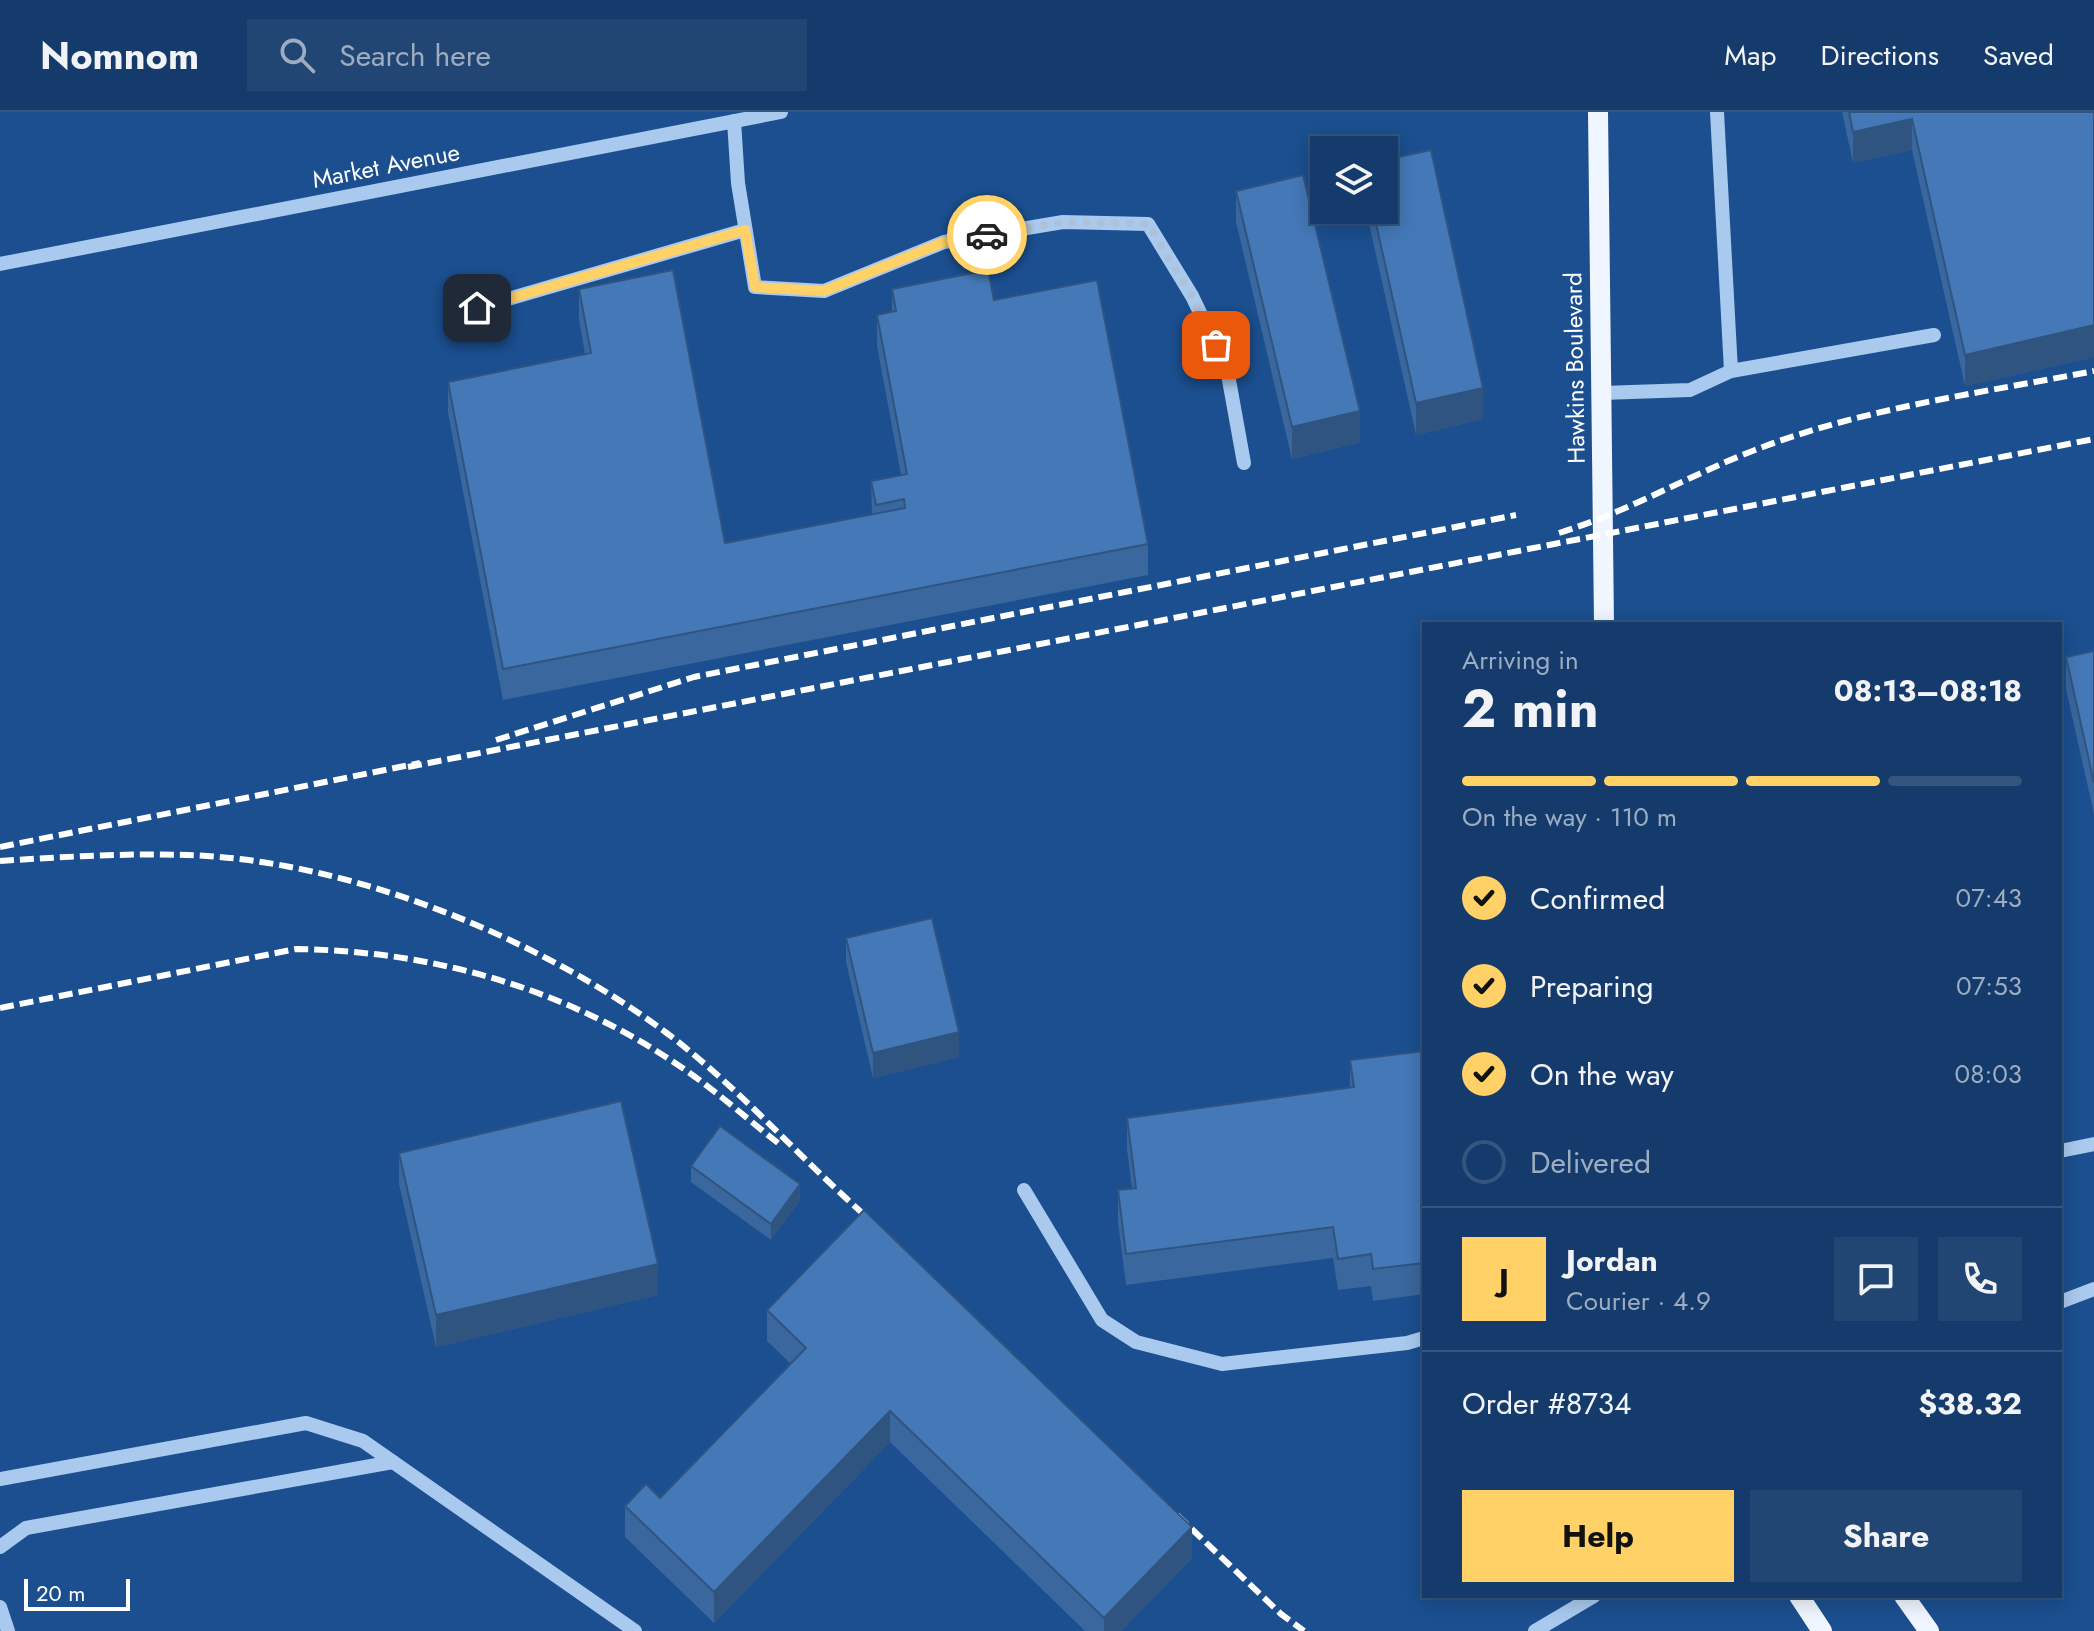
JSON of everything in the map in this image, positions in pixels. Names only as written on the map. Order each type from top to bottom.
[{"type":"main road","name":"Hawkins Boulevard","points":[[1598,112],[1604,622]]},
{"type":"main road","points":[[1800,1598],[1822,1631]]},
{"type":"main road","points":[[1905,1598],[1929,1631]]},
{"type":"street","name":"Market Avenue","points":[[0,264],[781,112]]},
{"type":"street","points":[[1717,112],[1731,371]]},
{"type":"street","points":[[734,121],[745,230],[755,287],[824,291],[944,242],[1063,222],[1148,224],[1192,296],[1227,369],[1244,463]]},
{"type":"street","points":[[477,308],[745,230]]},
{"type":"street","points":[[1602,393],[1690,390],[1731,371],[1934,335]]},
{"type":"street","points":[[2062,1151],[2094,1144]]},
{"type":"street","points":[[1024,1190],[1102,1320],[1136,1342],[1222,1364],[1407,1343],[1422,1339]]},
{"type":"street","points":[[2062,1301],[2094,1289]]},
{"type":"street","points":[[0,1479],[306,1423],[363,1441],[635,1631]]},
{"type":"street","points":[[0,1547],[26,1528],[393,1462]]},
{"type":"street","points":[[1535,1631],[1591,1598]]},
{"type":"street","points":[[0,1607],[8,1631]]},
{"type":"building","points":[[1849,112],[2094,112],[2094,325],[1965,355],[1912,119],[1853,132]]},
{"type":"building","points":[[1431,150],[1483,388],[1416,403],[1376,224],[1398,224],[1398,157]]},
{"type":"building","points":[[1303,175],[1310,204],[1310,224],[1315,224],[1360,411],[1292,427],[1236,191]]},
{"type":"building","points":[[673,270],[725,543],[905,508],[904,499],[876,505],[871,481],[907,474],[877,315],[896,311],[892,289],[988,270],[994,300],[1097,280],[1148,544],[503,669],[448,382],[591,353],[579,289]]},
{"type":"building","points":[[2094,651],[2094,783],[2066,657]]},
{"type":"building","points":[[932,918],[959,1032],[873,1053],[846,938]]},
{"type":"building","points":[[1422,1051],[1422,1263],[1373,1269],[1371,1254],[1338,1259],[1333,1227],[1126,1254],[1118,1190],[1136,1188],[1127,1118],[1354,1087],[1350,1060]]},
{"type":"building","points":[[621,1101],[658,1264],[436,1315],[399,1153]]},
{"type":"building","points":[[720,1126],[800,1184],[771,1224],[691,1166]]},
{"type":"building","points":[[864,1210],[1192,1527],[1104,1618],[890,1411],[714,1592],[625,1506],[646,1484],[660,1498],[806,1348],[767,1310]]},
{"type":"railway","points":[[1559,533],[1609,515],[1730,460],[1796,435],[1880,412],[2094,371]]},
{"type":"railway","points":[[408,767],[2094,439]]},
{"type":"railway","points":[[496,740],[694,677],[1516,515]]},
{"type":"railway","points":[[0,847],[420,763]]},
{"type":"railway","points":[[0,861],[140,855],[249,860],[377,889],[440,910],[562,966],[668,1034],[723,1080],[877,1226]]},
{"type":"railway","points":[[0,1008],[296,949],[398,957],[498,980],[592,1016],[681,1067],[778,1143]]},
{"type":"railway","points":[[1177,1515],[1281,1614],[1304,1631]]},
{"type":"way so far","points":[[987,235],[1063,222],[1148,224],[1192,296],[1216,345]]},
{"type":"route","points":[[477,308],[745,230],[755,287],[824,291],[944,242],[987,235]]}]
